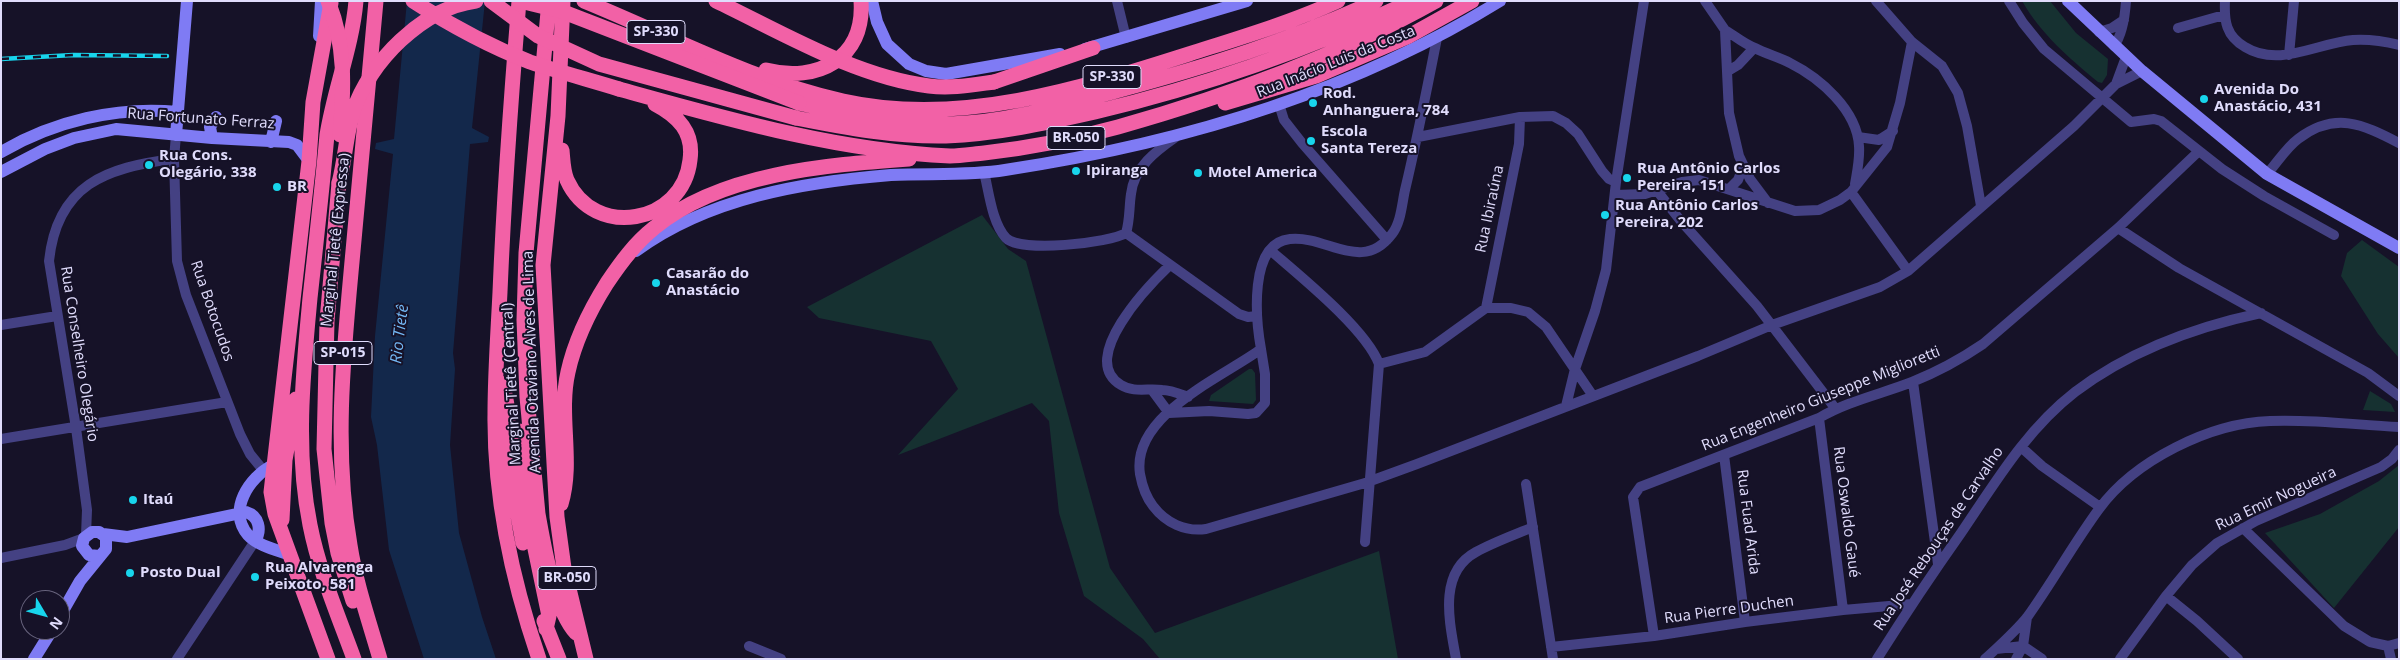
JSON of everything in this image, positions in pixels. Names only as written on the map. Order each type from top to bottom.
[{"type":"highway","points":[[328,659],[275,514],[268,468],[291,328],[316,84],[330,1]]},
{"type":"highway","points":[[330,1],[343,59],[344,87],[337,169],[339,184]]},
{"type":"highway","points":[[354,659],[333,602],[312,534],[304,487],[302,442],[304,363],[328,129],[352,35],[356,1]]},
{"type":"highway","name":"Marginal Tietê (Expressa)","points":[[376,1],[344,344],[340,417],[341,452],[350,545],[360,593],[380,659]]},
{"type":"highway","points":[[413,1],[447,23],[490,45],[531,62],[619,89],[791,133],[863,147],[952,156]]},
{"type":"highway","points":[[373,659],[368,654],[338,554],[328,498],[324,436],[327,321],[339,184],[353,111],[365,84],[379,64],[397,44],[438,14],[476,1]]},
{"type":"highway","points":[[491,1],[538,36],[599,64],[796,118],[846,128],[898,135],[946,136],[991,133],[1043,124],[1186,89],[1254,67],[1339,35],[1412,1]]},
{"type":"highway","points":[[539,659],[524,615],[504,522],[497,467],[495,415],[509,116],[520,1],[561,11],[799,103],[855,115],[914,123],[983,122],[1022,115],[1229,59],[1324,24],[1376,1]]},
{"type":"highway","name":"Marginal Tietê (Central)","points":[[549,1],[526,253],[524,320],[527,397],[538,514],[559,603],[570,627],[580,638]]},
{"type":"highway","name":"Avenida Otaviano Alves de Lima","points":[[563,1],[558,116],[543,265],[557,517],[564,568],[586,659]]},
{"type":"highway","points":[[716,1],[850,64],[881,76],[930,86],[950,87],[994,82],[1093,48]]},
{"type":"highway","points":[[716,58],[788,75],[811,72],[828,66],[845,54],[856,35],[862,14],[861,1]]},
{"type":"highway","points":[[1276,27],[1288,15],[1317,1]]},
{"type":"highway","name":"SP-330","points":[[590,3],[716,58],[791,88],[845,102],[900,108],[945,109],[987,106],[1035,97],[1152,66],[1276,27],[1338,1]]},
{"type":"highway","name":"BR-050","points":[[952,156],[1009,150],[1070,140],[1198,104],[1339,49],[1401,20],[1436,1]]},
{"type":"highway","points":[[1198,104],[1228,103],[1316,76],[1409,36],[1472,1]]},
{"type":"highway","points":[[558,116],[563,169],[576,193],[598,211],[611,216],[625,218],[644,215],[674,198],[683,186],[688,173],[691,146],[683,124],[674,115],[638,94]]},
{"type":"highway","points":[[557,517],[565,491],[566,451],[563,418],[568,374],[587,317],[618,266],[655,227],[695,201],[750,182],[822,167],[952,156]]},
{"type":"highway","points":[[524,320],[520,337],[518,389],[521,438],[529,520],[541,588],[549,616],[546,629]]},
{"type":"highway","points":[[327,321],[318,342],[314,464],[333,602]]},
{"type":"highway","points":[[281,530],[289,433],[304,363]]},
{"type":"highway","points":[[496,378],[507,405],[512,483],[529,571],[546,629],[559,659]]},
{"type":"main road","name":"Rua Botocudos","points":[[176,135],[187,1]]},
{"type":"main road","points":[[316,84],[321,1]]},
{"type":"main road","points":[[872,1],[877,22],[887,44],[909,64],[935,73],[970,70],[1093,48],[1247,1]]},
{"type":"main road","name":"Rua Inácio Luis da Costa","points":[[618,266],[637,250],[669,229],[714,209],[747,199],[859,178],[984,172],[1076,158],[1178,136],[1279,104],[1389,61],[1437,38],[1500,1]]},
{"type":"main road","points":[[2068,1],[2142,71],[2267,174],[2399,248]]},
{"type":"main road","name":"Rua Fortunato Ferraz","points":[[1,152],[32,136],[85,118],[146,110],[178,112]]},
{"type":"main road","points":[[212,138],[210,127],[216,117]]},
{"type":"main road","points":[[271,142],[276,121]]},
{"type":"main road","name":"Rua Fortunato Ferraz","points":[[1,172],[74,138],[96,133],[130,130],[297,145],[309,161]]},
{"type":"main road","points":[[239,513],[246,490],[268,468]]},
{"type":"main road","points":[[90,540],[128,537],[239,513],[250,513],[259,525],[259,535],[255,541],[290,555]]},
{"type":"main road","points":[[90,540],[92,556],[101,555],[128,537]]},
{"type":"main road","points":[[70,598],[80,580],[108,545],[90,540]]},
{"type":"main road","points":[[80,580],[90,540]]},
{"type":"main road","points":[[34,659],[46,640]]},
{"type":"street","points":[[1116,1],[1126,38]]},
{"type":"street","points":[[1566,406],[1575,369],[1595,311],[1606,270],[1616,182],[1644,1]]},
{"type":"street","points":[[1705,1],[1725,30],[1754,48],[1792,64],[1824,87],[1845,110],[1858,137],[1859,160],[1853,188],[1908,271]]},
{"type":"street","points":[[1876,1],[1912,42],[1942,66],[1958,93],[1967,126],[1982,206]]},
{"type":"street","points":[[2009,1],[2037,42],[2102,100],[2131,122],[2154,119],[2161,121],[2245,184],[2334,235]]},
{"type":"street","points":[[2114,46],[2118,41],[2124,20],[2126,1]]},
{"type":"street","points":[[2225,1],[2224,15],[2230,36],[2256,54],[2288,55],[2352,40],[2376,40],[2399,45]]},
{"type":"street","points":[[2288,55],[2294,1]]},
{"type":"street","points":[[2178,28],[2224,15]]},
{"type":"street","points":[[2099,32],[2112,28],[2124,20]]},
{"type":"street","points":[[1725,30],[1729,113],[1743,167],[1768,203]]},
{"type":"street","points":[[1169,413],[1205,411],[1248,414],[1262,409],[1266,393],[1257,316],[1260,269],[1270,250],[1280,242],[1290,239],[1363,253],[1379,247],[1394,232],[1418,136],[1437,38]]},
{"type":"street","points":[[1615,195],[1633,196],[1658,192],[1692,180],[1708,182],[1768,203],[1795,210],[1813,211],[1829,207],[1853,188],[1886,147],[1893,131],[1912,42]]},
{"type":"street","points":[[1728,71],[1738,65],[1754,48]]},
{"type":"street","points":[[1261,349],[1191,395],[1169,413],[1147,437],[1141,452],[1140,470],[1143,485],[1152,506],[1171,523],[1182,528],[1206,529],[1371,480],[1745,338],[1772,325],[1880,287],[1908,271],[2102,100],[2116,84],[2126,57]]},
{"type":"street","points":[[2116,84],[2142,71]]},
{"type":"street","points":[[1279,104],[1284,120],[1302,143],[1387,240]]},
{"type":"street","points":[[1418,136],[1520,116],[1545,114],[1566,123],[1578,134],[1605,175],[1616,182]]},
{"type":"street","name":"Rua Ibiraúna","points":[[1486,308],[1518,144],[1520,116]]},
{"type":"street","points":[[2267,174],[2297,140],[2324,125],[2343,121],[2360,125],[2399,143]]},
{"type":"street","points":[[1858,137],[1879,140],[1893,131]]},
{"type":"street","name":"Rua Botocudos","points":[[176,135],[174,159],[177,261],[186,295],[227,402],[250,454],[268,468]]},
{"type":"street","name":"Rua Inácio Luis da Costa","points":[[1126,233],[1131,191],[1138,172],[1153,153],[1178,136]]},
{"type":"street","name":"Rua Engenheiro Giuseppe Miglioretti","points":[[1654,636],[1634,506],[1636,491],[1646,483],[1819,418],[1835,408],[1913,382],[1963,358],[1983,344],[2118,228],[2199,151]]},
{"type":"street","name":"Rua Conselheiro Olegário","points":[[90,540],[76,428],[49,261],[51,244],[64,210],[89,184],[108,172],[128,166],[174,159]]},
{"type":"street","points":[[1729,189],[1738,180],[1743,167]]},
{"type":"street","points":[[984,172],[999,226],[1006,238],[1017,245],[1030,247],[1106,240],[1120,237],[1126,233],[1238,314],[1248,317],[1257,316]]},
{"type":"street","points":[[1658,192],[1680,220],[1757,306],[1835,408]]},
{"type":"street","points":[[2118,228],[2179,268],[2368,372],[2399,396]]},
{"type":"street","points":[[1270,250],[1360,333],[1379,364],[1365,542]]},
{"type":"street","points":[[1170,265],[1137,300],[1120,324],[1110,344],[1107,359],[1109,374],[1121,386],[1131,389],[1162,390],[1191,395],[1205,411]]},
{"type":"street","points":[[1379,364],[1425,352],[1486,308],[1511,308],[1528,312],[1546,327],[1593,396]]},
{"type":"street","name":"Rua José Rebouças de Carvalho","points":[[1877,659],[1938,564],[2002,470],[2021,446],[2074,393],[2115,365],[2186,334],[2225,321],[2261,313]]},
{"type":"street","points":[[1,325],[57,316]]},
{"type":"street","points":[[1913,382],[1938,564]]},
{"type":"street","points":[[1152,390],[1169,413]]},
{"type":"street","points":[[1,438],[76,428],[227,402]]},
{"type":"street","name":"Rua Oswaldo Gaué","points":[[1819,418],[1843,610]]},
{"type":"street","points":[[1985,659],[2026,617],[2100,507],[2136,472],[2173,449],[2197,437],[2232,427],[2269,420],[2399,427]]},
{"type":"street","points":[[2021,446],[2042,466],[2100,507]]},
{"type":"street","name":"Rua Emir Nogueira","points":[[2120,659],[2166,596],[2192,565],[2216,543],[2243,528],[2382,468],[2399,450]]},
{"type":"street","name":"Rua Fuad Arida","points":[[1724,455],[1745,622]]},
{"type":"street","points":[[1526,484],[1553,659]]},
{"type":"street","points":[[1456,659],[1448,614],[1452,581],[1462,564],[1474,552],[1533,527]]},
{"type":"street","points":[[2243,528],[2344,626],[2370,642],[2388,646],[2399,643]]},
{"type":"street","points":[[1,558],[90,540]]},
{"type":"street","points":[[177,659],[255,541]]},
{"type":"street","points":[[2166,596],[2198,621],[2238,659]]},
{"type":"street","name":"Rua Pierre Duchen","points":[[1551,647],[1654,636],[1843,610],[1912,604]]},
{"type":"street","points":[[2016,659],[2022,646],[2026,617]]},
{"type":"street","points":[[748,646],[781,659]]},
{"type":"street","points":[[1996,648],[2022,646],[2042,659]]},
{"type":"street","points":[[2388,646],[2391,659]]},
{"type":"green space","points":[[2022,1],[2050,1],[2076,33],[2108,59],[2107,75],[2102,83],[2098,82],[2056,45]]},
{"type":"green space","points":[[982,215],[1008,249],[1026,261],[1110,568],[1155,633],[1379,551],[1398,659],[1160,659],[1143,639],[1084,596],[1059,513],[1049,421],[1032,403],[898,455],[958,389],[931,341],[819,318],[807,307]]},
{"type":"green space","points":[[2362,240],[2399,267],[2399,358],[2378,334],[2341,276],[2347,253]]},
{"type":"green space","points":[[1249,369],[1252,369],[1255,373],[1256,400],[1253,404],[1209,401],[1211,395]]},
{"type":"green space","points":[[2370,391],[2391,404],[2395,412],[2363,410]]},
{"type":"green space","points":[[2399,465],[2399,527],[2334,608],[2265,533],[2320,514],[2379,481]]},
{"type":"water","name":"Rio Tietê","points":[[407,1],[485,1],[472,128],[489,137],[488,142],[470,144],[453,353],[455,369],[450,445],[459,533],[482,617],[496,659],[424,659],[389,550],[377,445],[371,417],[375,336],[393,154],[375,149],[376,143],[394,139]]},
{"type":"railway","points":[[1,59],[73,55],[167,56]]},
{"type":"place","name":"Avenida Do Anastácio, 431","points":[[2204,99]]},
{"type":"place","name":"Rod. Anhanguera, 784","points":[[1313,103]]},
{"type":"place","name":"Escola Santa Tereza","points":[[1311,141]]},
{"type":"place","name":"Rua Cons. Olegário, 338","points":[[149,165]]},
{"type":"place","name":"Ipiranga","points":[[1076,171]]},
{"type":"place","name":"Motel America","points":[[1198,173]]},
{"type":"place","name":"Rua Antônio Carlos Pereira, 151","points":[[1627,178]]},
{"type":"place","name":"BR","points":[[277,187]]},
{"type":"place","name":"Rua Antônio Carlos Pereira, 202","points":[[1605,215]]},
{"type":"place","name":"Casarão do Anastácio","points":[[656,283]]},
{"type":"place","name":"Itaú","points":[[133,500]]},
{"type":"place","name":"Posto Dual","points":[[130,573]]},
{"type":"place","name":"Rua Alvarenga Peixoto, 581","points":[[255,577]]}]
